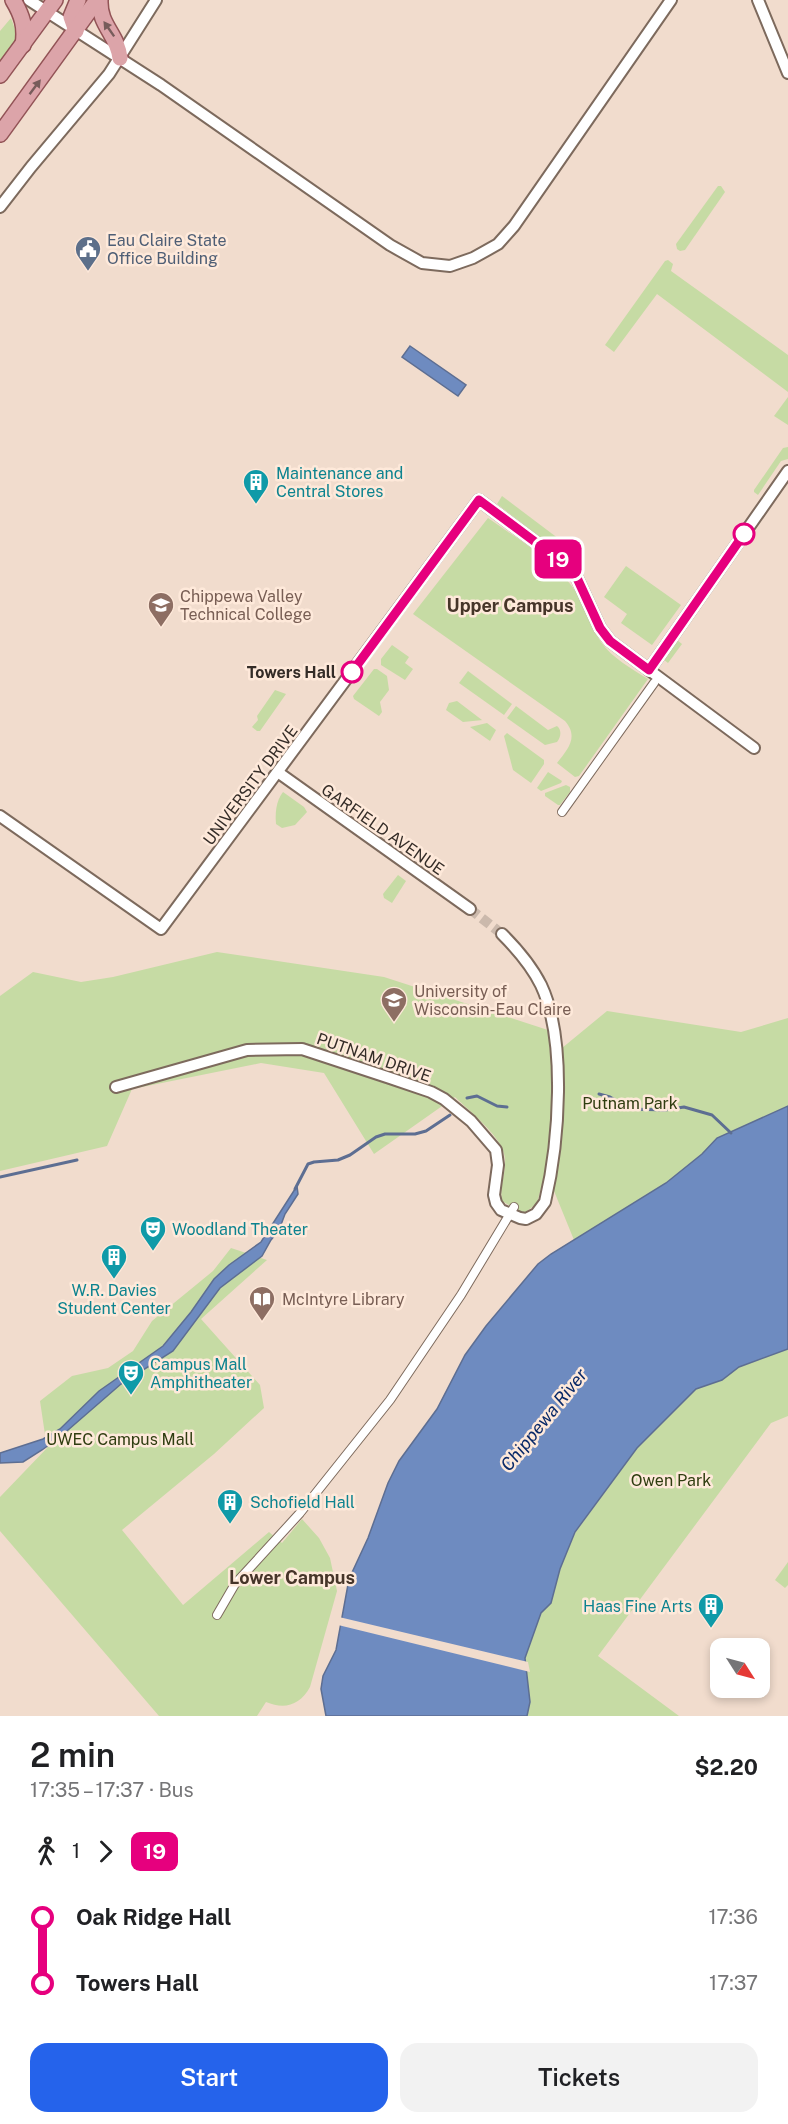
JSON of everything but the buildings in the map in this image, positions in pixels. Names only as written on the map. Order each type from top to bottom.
[{"type":"main road","points":[[13,0],[24,21],[23,45]]},
{"type":"main road","points":[[76,31],[70,17],[78,0]]},
{"type":"main road","points":[[0,134],[99,0]]},
{"type":"main road","points":[[99,0],[101,18],[116,40],[120,58]]},
{"type":"main road","points":[[0,75],[51,6]]},
{"type":"street","points":[[29,0],[51,6],[76,31],[120,58],[390,245],[422,263],[450,266],[473,258],[498,244],[514,226],[671,0]]},
{"type":"street","points":[[0,207],[120,58],[156,0]]},
{"type":"street","points":[[758,0],[788,73]]},
{"type":"street","points":[[754,747],[649,670],[788,471]]},
{"type":"street","name":"UNIVERSITY DRIVE","points":[[0,816],[162,929],[479,500],[567,567],[577,578],[600,628],[610,641],[649,670]]},
{"type":"street","points":[[562,812],[654,683]]},
{"type":"street","name":"GARFIELD AVENUE","points":[[279,773],[470,909]]},
{"type":"street","points":[[217,1615],[235,1584],[300,1513],[384,1408],[461,1295],[512,1211],[520,1218],[530,1217],[542,1208],[554,1161],[558,1123],[552,1018],[540,984],[525,959],[502,934]]},
{"type":"street","name":"PUTNAM DRIVE","points":[[116,1087],[247,1050],[302,1049],[322,1055],[431,1092],[456,1108],[496,1150],[498,1158],[494,1195],[496,1203],[501,1210],[512,1211]]},
{"type":"green space","points":[[11,18],[16,32],[19,33],[16,43],[0,65],[0,31]]},
{"type":"green space","points":[[718,186],[721,186],[725,192],[685,250],[680,251],[676,244]]},
{"type":"green space","points":[[668,260],[673,264],[671,271],[788,355],[788,392],[657,294],[614,352],[605,345],[665,261]]},
{"type":"green space","points":[[788,397],[788,425],[774,416]]},
{"type":"green space","points":[[788,447],[788,459],[781,461],[758,495],[754,490],[783,448]]},
{"type":"green space","points":[[502,496],[567,545],[584,565],[574,563],[497,504]]},
{"type":"green space","points":[[488,518],[532,548],[562,575],[576,592],[606,648],[623,663],[648,679],[579,776],[575,777],[557,763],[572,738],[565,721],[413,614]]},
{"type":"green space","points":[[626,566],[681,605],[652,645],[621,623],[627,614],[604,597]]},
{"type":"green space","points":[[677,640],[682,644],[668,663],[663,659]]},
{"type":"green space","points":[[392,645],[409,657],[405,663],[413,669],[405,680],[381,665],[381,659]]},
{"type":"green space","points":[[374,669],[387,676],[389,690],[380,702],[382,712],[379,716],[353,696]]},
{"type":"green space","points":[[468,671],[512,704],[504,715],[459,683]]},
{"type":"green space","points":[[275,690],[286,694],[260,731],[257,731],[252,727]]},
{"type":"green space","points":[[457,701],[483,720],[463,722],[446,710],[449,703]]},
{"type":"green space","points":[[516,706],[548,730],[557,726],[560,734],[557,742],[545,745],[507,718]]},
{"type":"green space","points":[[487,723],[496,730],[490,741],[470,727]]},
{"type":"green space","points":[[507,733],[544,760],[544,764],[531,783],[513,770],[504,736]]},
{"type":"green space","points":[[548,772],[562,781],[541,791],[537,788]]},
{"type":"green space","points":[[566,785],[570,787],[570,792],[560,805],[545,796],[545,793]]},
{"type":"green space","points":[[283,792],[304,807],[307,812],[295,825],[282,828],[276,824],[276,816],[277,803]]},
{"type":"green space","points":[[398,875],[406,881],[392,903],[384,898],[383,894]]},
{"type":"green space","name":"Putnam Park","points":[[217,952],[384,977],[554,1032],[556,1053],[607,1011],[741,1032],[788,1018],[788,1106],[717,1138],[702,1154],[666,1183],[574,1240],[554,1191],[542,1185],[537,1203],[526,1212],[521,1212],[502,1201],[501,1191],[505,1165],[503,1151],[493,1134],[455,1097],[374,1154],[324,1073],[261,1063],[132,1089],[107,1146],[0,1171],[0,996],[33,972],[81,982],[113,977]]},
{"type":"green space","name":"UWEC Campus Mall","points":[[231,1248],[267,1260],[201,1319],[260,1385],[264,1408],[214,1454],[122,1530],[183,1605],[269,1532],[282,1543],[302,1519],[319,1538],[330,1558],[337,1591],[310,1687],[297,1702],[279,1706],[266,1702],[257,1716],[159,1716],[0,1531],[0,1497],[47,1448],[40,1401],[72,1376],[108,1368],[133,1351],[152,1321],[213,1271]]},
{"type":"green space","name":"Owen Park","points":[[788,1349],[788,1416],[771,1423],[598,1656],[679,1716],[527,1716],[530,1702],[524,1658],[541,1613],[551,1603],[560,1569],[575,1533],[637,1448],[696,1389],[722,1380],[739,1367]]},
{"type":"green space","points":[[788,1562],[788,1585],[785,1588],[775,1580]]},
{"type":"water","points":[[410,346],[466,385],[458,396],[402,357]]},
{"type":"water","name":"Chippewa River","points":[[788,1106],[788,1349],[739,1367],[722,1380],[696,1389],[637,1448],[575,1532],[560,1569],[551,1603],[541,1613],[525,1658],[530,1702],[527,1716],[326,1716],[321,1689],[323,1676],[336,1650],[349,1579],[368,1538],[388,1483],[399,1461],[437,1409],[465,1355],[486,1326],[538,1264],[551,1254],[666,1183],[702,1154],[717,1138]]},
{"type":"water","points":[[297,1186],[298,1194],[262,1256],[220,1288],[173,1351],[121,1384],[42,1450],[23,1462],[0,1463],[0,1453],[43,1439],[60,1429],[99,1391],[163,1346],[214,1279],[261,1242]]},
{"type":"pier","points":[[339,1617],[528,1662],[530,1672],[338,1625]]},
{"type":"waterway","points":[[599,1094],[610,1097],[631,1109],[665,1110],[684,1107],[712,1115],[731,1133]]},
{"type":"waterway","points":[[467,1098],[477,1096],[497,1106],[507,1107]]},
{"type":"waterway","points":[[295,1189],[308,1164],[338,1160],[385,1134],[415,1134],[426,1131],[450,1115]]},
{"type":"waterway","points":[[0,1177],[77,1160]]},
{"type":"tunnel","points":[[470,909],[502,934]]},
{"type":"bus line","name":"19","points":[[352,672],[479,500],[567,567],[577,578],[585,592],[592,613],[610,641],[649,670],[744,534]]},
{"type":"place","name":"Eau Claire State Office Building","points":[[88,272]]},
{"type":"place","name":"Maintenance and Central Stores","points":[[256,505]]},
{"type":"place","name":"Chippewa Valley Technical College","points":[[161,628]]},
{"type":"place","name":"Towers Hall","points":[[352,672]]},
{"type":"place","name":"University of Wisconsin-Eau Claire","points":[[394,1023]]},
{"type":"place","name":"Woodland Theater","points":[[153,1252]]},
{"type":"place","name":"W.R. Davies Student Center","points":[[114,1280]]},
{"type":"place","name":"McIntyre Library","points":[[262,1322]]},
{"type":"place","name":"Campus Mall Amphitheater","points":[[131,1396]]},
{"type":"place","name":"Schofield Hall","points":[[230,1525]]},
{"type":"place","name":"Haas Fine Arts","points":[[711,1629]]},
{"type":"district","name":"Upper Campus","points":[[510,606]]},
{"type":"district","name":"Lower Campus","points":[[292,1578]]}]
